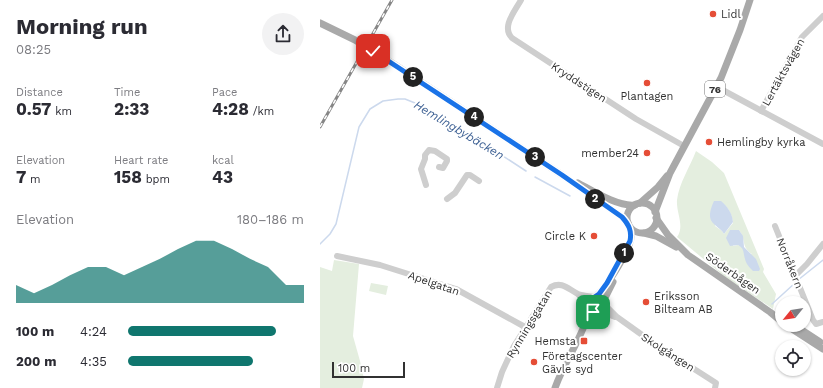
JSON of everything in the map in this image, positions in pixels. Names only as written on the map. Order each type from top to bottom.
[{"type":"main road","name":"76","points":[[656,215],[670,173],[717,87],[731,54],[750,0]]},
{"type":"main road","points":[[320,23],[355,40],[379,55],[562,175],[622,217],[635,232],[643,233]]},
{"type":"main road","name":"76","points":[[637,204],[658,187],[670,173]]},
{"type":"main road","points":[[555,388],[564,366],[584,329],[603,308],[630,248],[643,233],[653,229],[656,215],[651,206],[648,204],[637,204],[630,206],[616,202],[562,175]]},
{"type":"main road","points":[[584,329],[589,301],[595,297],[607,283],[628,246],[631,234],[628,213],[637,204]]},
{"type":"main road","name":"Söderbågen","points":[[656,215],[668,235],[684,252]]},
{"type":"main road","name":"Söderbågen","points":[[643,233],[656,236],[684,252],[775,316]]},
{"type":"main road","points":[[595,297],[601,298],[604,303]]},
{"type":"main road","points":[[589,307],[594,312],[599,312]]},
{"type":"main road","name":"Söderbågen","points":[[770,312],[775,314]]},
{"type":"main road","points":[[796,332],[823,350]]},
{"type":"main road","points":[[805,332],[823,344]]},
{"type":"street","name":"Kryddstigen","points":[[522,0],[508,24],[508,32],[512,38],[636,119],[684,146]]},
{"type":"street","name":"Lertäktsvägen","points":[[761,111],[802,38],[823,16]]},
{"type":"street","points":[[717,87],[823,144]]},
{"type":"street","points":[[426,185],[421,169],[426,159],[425,155],[429,150],[435,151],[447,159],[444,168],[440,167]]},
{"type":"street","points":[[447,199],[455,193],[466,175],[470,175],[479,181]]},
{"type":"street","name":"Norråkern","points":[[775,226],[814,323],[818,324],[823,322]]},
{"type":"street","points":[[797,280],[807,264],[823,244]]},
{"type":"street","name":"Apelgatan","points":[[337,256],[380,265],[456,289],[525,327]]},
{"type":"street","name":"Rynningsgatan","points":[[498,388],[502,372],[512,349],[551,287],[556,284],[561,285],[579,294]]},
{"type":"street","points":[[579,294],[595,297]]},
{"type":"street","points":[[579,294],[589,307]]},
{"type":"street","name":"Skolgången","points":[[604,303],[617,317],[652,342],[710,378],[716,383],[715,388]]},
{"type":"street","name":"Skolgången","points":[[599,312],[617,317]]},
{"type":"green space","points":[[696,151],[712,162],[724,173],[764,269],[763,272],[776,294],[773,309],[724,276],[677,237],[680,228],[680,219],[677,200],[682,181]],"holes":[[[720,201],[732,216],[733,223],[724,234],[715,226]],[[732,230],[739,230],[746,249],[752,254],[745,253],[742,247],[738,245],[733,246]]]},
{"type":"green space","points":[[334,260],[359,264],[353,336],[364,379],[362,388],[320,388],[320,267],[332,271]]},
{"type":"green space","points":[[371,283],[388,286],[386,295],[369,291]]},
{"type":"water","points":[[714,201],[721,201],[728,208],[732,216],[733,222],[724,234],[712,223],[710,217],[710,211]]},
{"type":"water","points":[[730,230],[739,230],[743,236],[744,247],[756,259],[760,269],[759,271],[753,271],[748,266],[743,250],[738,245],[730,246],[726,238]]},
{"type":"waterway","name":"Hemlingbybäcken","points":[[320,244],[330,234],[336,224],[359,127],[370,109],[383,101],[405,99],[420,105],[477,139],[526,171]]},
{"type":"waterway","name":"Hemlingbybäcken","points":[[535,177],[570,196]]},
{"type":"waterway","name":"Hemlingbybäcken","points":[[798,280],[823,260]]},
{"type":"waterway","name":"Hemlingbybäcken","points":[[772,304],[795,283]]},
{"type":"railway","points":[[320,127],[392,0]]},
{"type":"place","name":"Lidl","points":[[713,14]]},
{"type":"place","name":"Plantagen","points":[[647,83]]},
{"type":"place","name":"Hemlingby kyrka","points":[[709,142]]},
{"type":"place","name":"member24","points":[[647,153]]},
{"type":"place","name":"Circle K","points":[[594,236]]},
{"type":"place","name":"Eriksson Bilteam AB","points":[[646,302]]},
{"type":"place","name":"Hemsta","points":[[584,341]]},
{"type":"place","name":"Företagscenter Gävle syd","points":[[534,362]]},
{"type":"route","points":[[373,51],[562,175],[622,217],[628,223],[631,234],[630,241],[607,283],[599,294],[589,301],[590,310],[593,312]]}]
